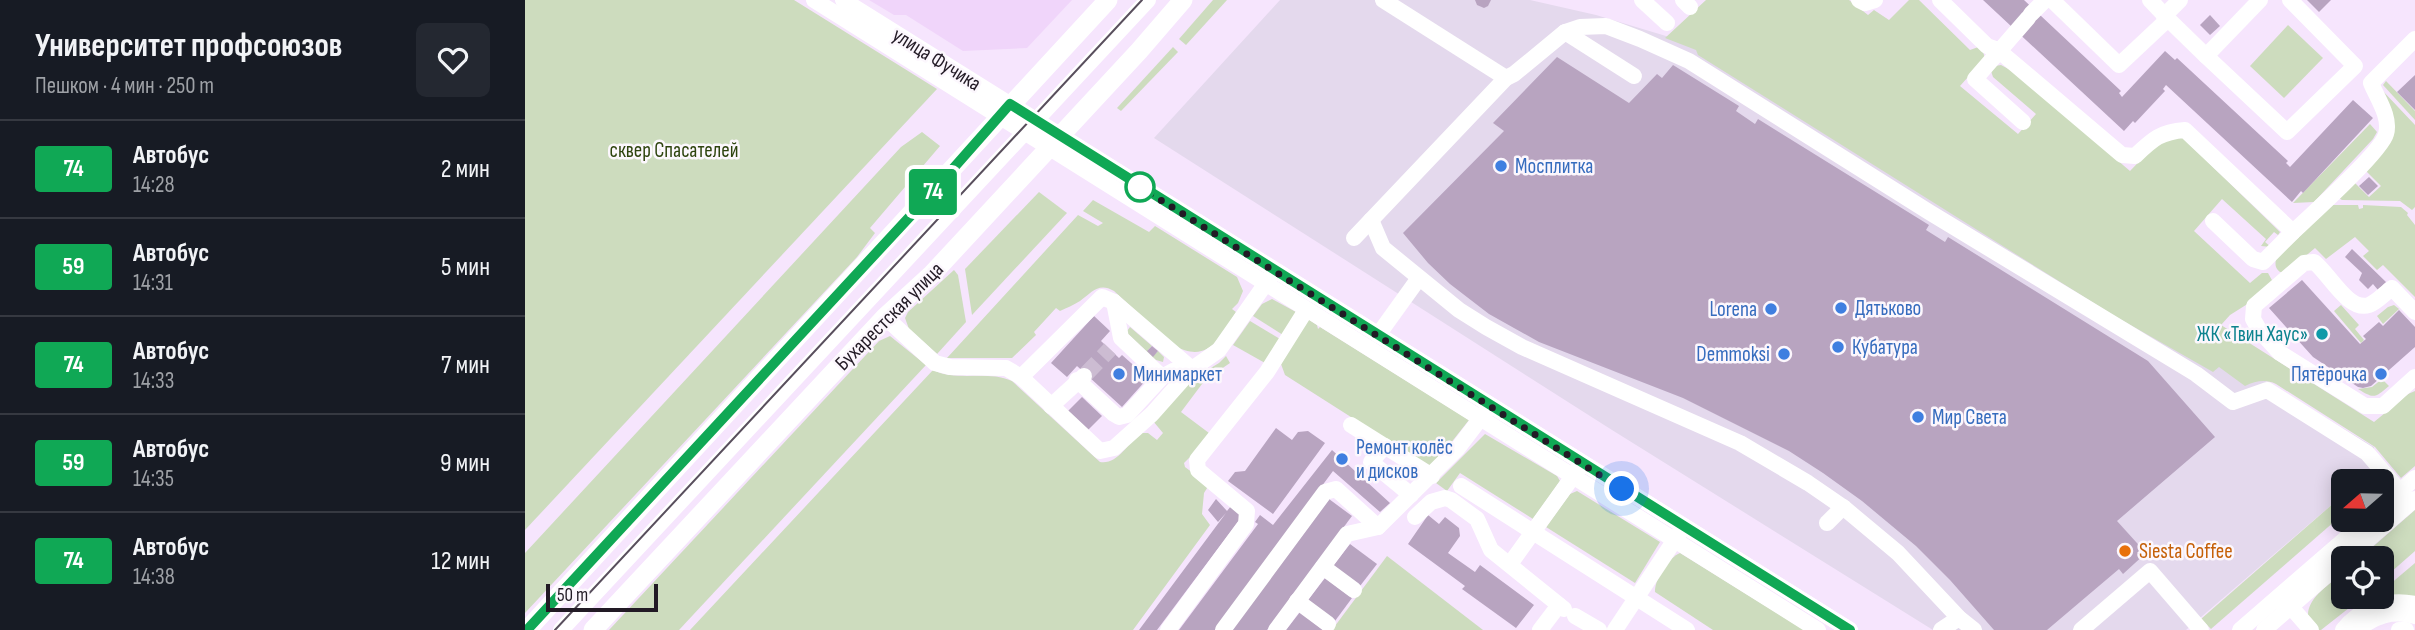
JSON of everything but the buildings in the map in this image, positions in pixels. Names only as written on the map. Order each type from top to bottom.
[{"type":"main road","points":[[527,630],[1108,0]]},
{"type":"main road","name":"Бухарестская улица","points":[[593,630],[885,317],[932,274],[1139,51],[1182,0]]},
{"type":"street","name":"улица Фучика","points":[[814,0],[1055,141],[1270,277],[1378,335],[1486,413]]},
{"type":"street","name":"улица Фучика","points":[[843,0],[1005,111]]},
{"type":"street","points":[[561,630],[1148,0]]},
{"type":"street","points":[[1383,0],[1506,78]]},
{"type":"street","points":[[1642,0],[1667,23]]},
{"type":"street","points":[[1859,0],[1865,3],[1875,0]]},
{"type":"street","points":[[1940,0],[1987,46],[1998,50],[2122,155],[2135,156],[2155,137],[2168,131],[2185,130],[2293,232]]},
{"type":"street","points":[[2023,122],[1975,79],[2045,0]]},
{"type":"street","points":[[2052,0],[2119,65],[2181,0]]},
{"type":"street","points":[[2150,0],[2287,132],[2355,66]]},
{"type":"street","points":[[2206,56],[2260,0]]},
{"type":"street","points":[[2263,262],[2328,200],[2387,134],[2384,113],[2371,83],[2290,0]]},
{"type":"street","points":[[1354,237],[1506,78],[1565,32],[1580,27],[1606,26],[1689,61],[2196,374],[2233,402],[2267,390],[2367,453],[2408,498]]},
{"type":"street","points":[[1565,32],[1634,76]]},
{"type":"street","points":[[2371,83],[2415,39]]},
{"type":"street","points":[[1371,220],[1383,248],[1459,310],[1522,347],[1739,443],[1808,483],[1843,507],[1898,553],[1959,618],[1974,630]]},
{"type":"street","points":[[2213,221],[2253,259],[2263,262],[2282,282]]},
{"type":"street","points":[[2415,312],[2392,288],[2371,304],[2359,306],[2349,301],[2314,262],[2304,263],[2255,306],[2253,319],[2280,353],[2365,406],[2383,406],[2415,377]]},
{"type":"street","name":"улица Фучика","points":[[1270,277],[1306,310],[1486,413],[1824,626],[1850,630]]},
{"type":"street","points":[[885,317],[935,363],[950,367],[1006,368],[1021,377],[1087,441],[1100,451],[1107,451],[1114,448],[1152,414],[1192,369],[1219,350],[1270,277]]},
{"type":"street","points":[[1378,335],[1419,278]]},
{"type":"street","points":[[1021,377],[1102,297],[1114,302],[1192,369]]},
{"type":"street","points":[[1114,302],[1115,344],[1162,377]]},
{"type":"street","points":[[1168,630],[1246,524],[1247,510],[1198,470],[1197,460],[1267,372],[1306,310]]},
{"type":"street","points":[[1051,406],[1082,377],[1119,417],[1126,415],[1162,377],[1173,371],[1192,369]]},
{"type":"street","points":[[1276,630],[1347,534],[1378,527],[1432,476],[1486,413]]},
{"type":"street","points":[[1351,425],[1432,476]]},
{"type":"street","points":[[1385,446],[1371,461],[1411,495]]},
{"type":"street","points":[[1510,564],[1578,470]]},
{"type":"street","points":[[2359,546],[2408,498],[2415,478]]},
{"type":"street","points":[[1461,486],[1687,630]]},
{"type":"street","points":[[1223,630],[1325,492],[1336,489],[1378,527]]},
{"type":"street","points":[[1415,517],[1431,502],[1445,498],[1451,500],[1477,519],[1491,550],[1566,610],[1599,630]]},
{"type":"street","points":[[1827,523],[1843,507]]},
{"type":"street","points":[[2241,630],[2353,532]]},
{"type":"street","points":[[1615,630],[1679,533]]},
{"type":"street","points":[[1323,567],[1354,590]]},
{"type":"street","points":[[2081,630],[2151,570],[2201,630]]},
{"type":"street","points":[[2264,630],[2283,624],[2291,607],[2331,572]]},
{"type":"street","points":[[1297,601],[1328,624]]},
{"type":"street","points":[[2274,601],[2291,607],[2311,630]]},
{"type":"street","points":[[2274,601],[2283,624]]},
{"type":"street","points":[[2343,630],[2365,610],[2377,605],[2393,602],[2415,604]]},
{"type":"street","points":[[1540,630],[1566,610]]},
{"type":"street","points":[[2359,628],[2383,615],[2402,613],[2415,616]]},
{"type":"street","points":[[1941,630],[1959,618]]},
{"type":"street","points":[[2399,630],[2406,630]]},
{"type":"shaded area","points":[[869,0],[1072,0],[1027,48],[963,51],[906,15],[894,15]]},
{"type":"shaded area","points":[[1280,0],[1530,0],[1596,15],[1696,45],[2019,232],[2374,447],[2373,469],[2331,469],[2331,505],[2186,630],[1933,630],[1612,430],[1154,138]]},
{"type":"green space","name":"cквер Спасателей","points":[[525,0],[794,0],[937,89],[525,530]]},
{"type":"green space","points":[[1213,0],[1227,0],[1186,45],[1179,39]]},
{"type":"green space","points":[[1706,0],[1849,0],[1868,15],[1874,10],[1889,20],[1909,0],[1919,0],[1970,50],[1981,46],[1985,58],[1960,86],[2018,134],[2036,114],[1993,77],[1991,71],[1995,66],[2001,65],[2014,72],[2130,171],[2157,143],[2182,137],[2280,232],[2278,235],[2274,232],[2265,242],[2271,247],[2261,246],[2266,239],[2222,199],[2194,231],[2250,283],[2262,273],[2268,273],[2273,282],[2257,298],[2230,315],[2221,325],[2374,422],[2415,391],[2415,466],[2401,478],[2375,447],[2276,384],[2261,381],[2245,386],[2219,367],[2213,372],[2113,315],[1698,55],[1696,50],[1665,38]]},
{"type":"green space","points":[[2288,25],[2323,58],[2284,98],[2250,66]]},
{"type":"green space","points":[[1173,47],[1178,52],[1121,111],[1117,108]]},
{"type":"green space","points":[[2386,81],[2415,111],[2415,120],[2383,85]]},
{"type":"green space","points":[[2381,89],[2415,125],[2415,207],[2412,210],[2400,201],[2339,198],[2354,182],[2369,197],[2381,186],[2365,170],[2390,143]]},
{"type":"green space","points":[[2370,124],[2377,132],[2373,139],[2314,202],[2293,203]]},
{"type":"green space","points":[[922,132],[940,146],[870,228],[875,233],[857,257],[525,613],[525,553],[901,147]]},
{"type":"green space","points":[[1039,192],[1067,213],[972,315],[965,269]]},
{"type":"green space","points":[[1093,200],[1149,232],[1155,226],[1237,277],[1243,291],[1232,309],[1236,312],[1212,346],[1195,352],[1173,345],[1114,291],[1100,288],[1060,311],[1056,308],[1034,332],[1036,335],[1012,358],[947,358],[1078,215],[1098,226],[1103,223],[1083,211]]},
{"type":"green space","points":[[2332,205],[2358,205],[2359,209],[2363,208],[2363,205],[2401,207],[2408,213],[2415,225],[2415,297],[2383,265],[2377,270],[2363,256],[2369,251],[2355,237],[2326,259],[2315,248],[2287,272],[2278,271],[2276,259]]},
{"type":"green space","points":[[954,270],[958,275],[966,322],[937,354],[909,329],[905,318],[908,312]]},
{"type":"green space","points":[[1272,299],[1296,312],[1283,335],[1253,316],[1262,304]]},
{"type":"green space","points":[[2341,305],[2359,325],[2355,329],[2364,340],[2361,343],[2334,311]]},
{"type":"green space","points":[[2394,305],[2399,309],[2383,324],[2377,316]]},
{"type":"green space","points":[[1308,319],[1317,325],[1318,329],[1320,327],[1469,420],[1431,468],[1285,375],[1281,364]]},
{"type":"green space","points":[[1250,321],[1280,339],[1265,363],[1233,345]]},
{"type":"green space","points":[[1130,327],[1152,346],[1148,350],[1153,356],[1158,351],[1164,357],[1163,362],[1156,360],[1128,334]]},
{"type":"green space","points":[[890,336],[926,365],[679,630],[609,630],[879,341]]},
{"type":"green space","points":[[1226,356],[1230,363],[1205,380],[1181,412],[1209,433],[1195,457],[1184,463],[1185,467],[1209,485],[1204,493],[1202,514],[1210,525],[1133,630],[690,630],[933,370],[952,375],[992,376],[1012,381],[1100,462],[1106,462],[1117,457],[1139,433],[1148,433],[1157,440],[1163,433],[1153,421],[1186,383]]},
{"type":"green space","points":[[2382,379],[2389,386],[2377,395],[2371,396],[2358,389],[2372,387]]},
{"type":"green space","points":[[1485,434],[1557,476],[1560,481],[1533,519],[1460,473],[1447,491],[1436,483]]},
{"type":"green space","points":[[1577,491],[1660,542],[1635,583],[1546,527],[1570,494]]},
{"type":"green space","points":[[2331,505],[2331,524],[2211,629],[2201,619]]},
{"type":"green space","points":[[2415,510],[2415,551],[2394,569],[2394,546],[2374,546],[2390,532],[2394,532],[2394,528]]},
{"type":"green space","points":[[1680,553],[1804,630],[1713,630],[1655,592],[1663,570],[1671,559]]},
{"type":"green space","points":[[1387,556],[1483,630],[1332,630]]},
{"type":"green space","points":[[2415,563],[2415,600],[2394,602],[2394,581]]},
{"type":"green space","points":[[2331,583],[2331,609],[2348,609],[2318,630],[2308,615],[2312,602]]},
{"type":"tunnel","points":[[1086,374],[1110,349]]},
{"type":"tram line","points":[[555,630],[1142,0]]},
{"type":"bus line","name":"74","points":[[527,630],[928,197],[1010,104],[1850,630]]},
{"type":"place","name":"Мосплитка","points":[[1501,166]]},
{"type":"place","name":"Дятьково","points":[[1841,308]]},
{"type":"place","name":"Lorena","points":[[1771,309]]},
{"type":"place","name":"ЖК «Твин Хаус»","points":[[2322,334]]},
{"type":"place","name":"Кубатура","points":[[1838,347]]},
{"type":"place","name":"Demmoksi","points":[[1784,354]]},
{"type":"place","name":"Минимаркет","points":[[1119,374]]},
{"type":"place","name":"Пятёрочка","points":[[2381,374]]},
{"type":"place","name":"Мир Света","points":[[1918,417]]},
{"type":"place","name":"Ремонт колёс и дисков","points":[[1342,459]]},
{"type":"place","name":"Siesta Coffee","points":[[2125,551]]},
{"type":"route","points":[[1140,187],[1622,489]]}]
